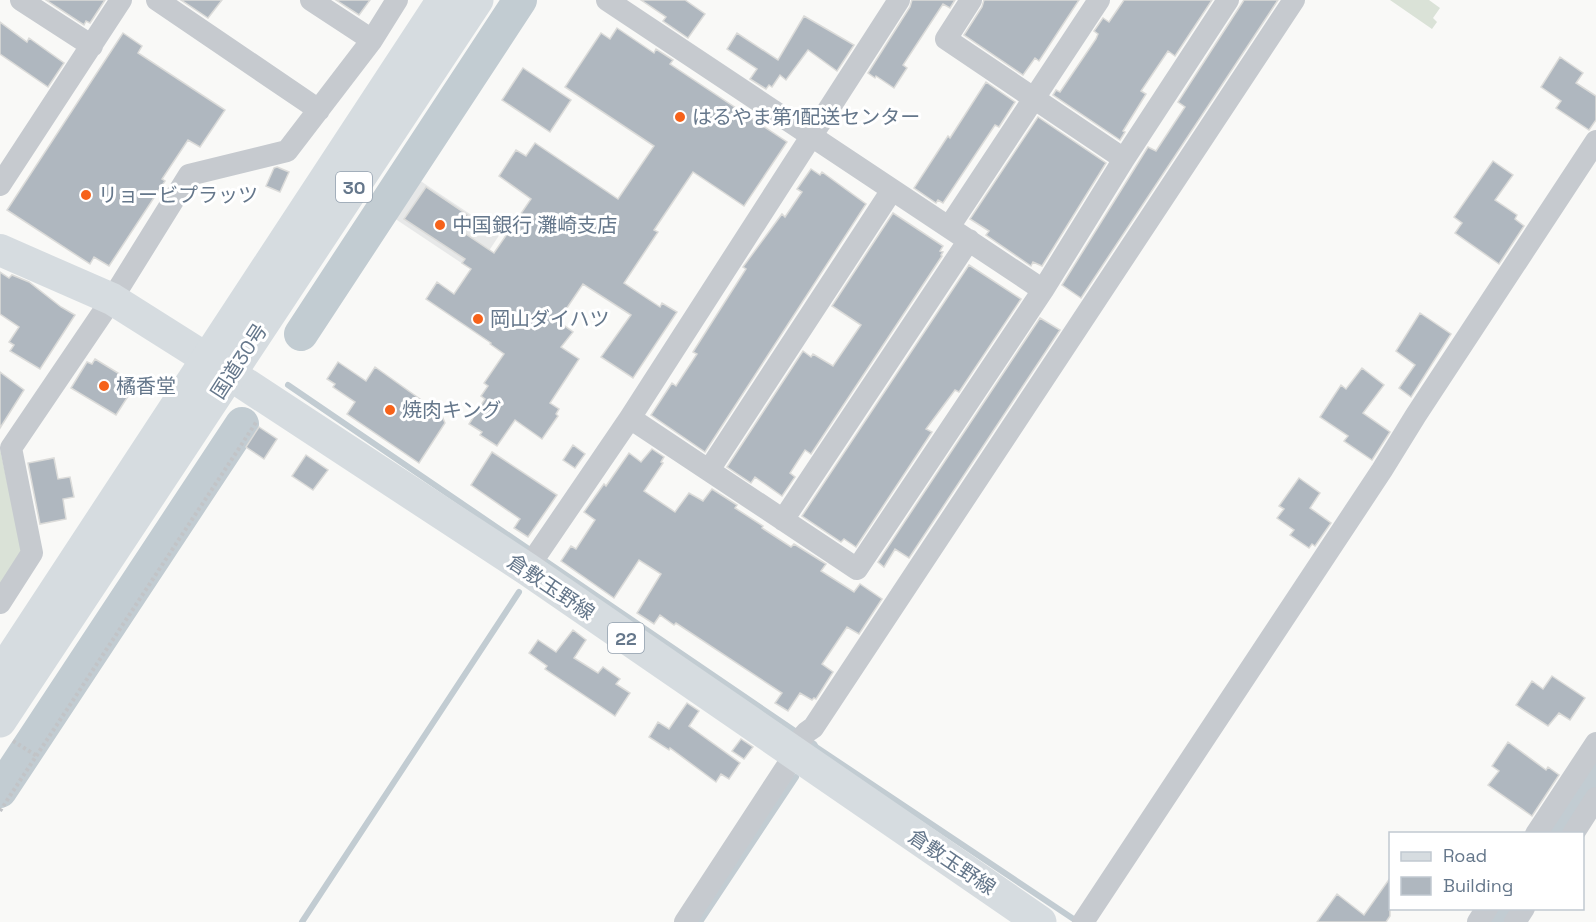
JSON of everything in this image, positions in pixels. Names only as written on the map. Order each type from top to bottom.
[{"type":"main road","name":"国道30号","points":[[8,732],[219,366],[443,0]]},
{"type":"main road","name":"国道30号","points":[[0,675],[477,0]]},
{"type":"main road","name":"倉敷玉野線","points":[[219,366],[533,559],[801,742],[1040,922]]},
{"type":"street","points":[[21,0],[92,46]]},
{"type":"street","points":[[0,185],[122,0]]},
{"type":"street","points":[[157,0],[319,110]]},
{"type":"street","points":[[311,0],[372,40]]},
{"type":"street","points":[[0,603],[32,553],[6,444],[112,299],[189,175],[287,151],[372,40],[397,0]]},
{"type":"street","points":[[608,0],[1043,290]]},
{"type":"street","points":[[533,559],[630,418],[899,0]]},
{"type":"street","points":[[971,0],[946,39],[1124,159]]},
{"type":"street","points":[[949,228],[1099,0]]},
{"type":"street","points":[[630,418],[857,569],[1043,290],[1124,159],[1228,0]]},
{"type":"street","points":[[685,922],[801,742],[813,728],[1294,0]]},
{"type":"street","points":[[1084,920],[1596,141]]},
{"type":"street","points":[[709,470],[892,190]]},
{"type":"street","points":[[783,520],[969,240]]},
{"type":"street","points":[[0,250],[112,299],[219,366]]},
{"type":"street","points":[[1537,832],[1596,743]]},
{"type":"street","points":[[1574,832],[1596,798]]},
{"type":"path","points":[[0,811],[35,754],[271,400]]},
{"type":"path","points":[[8,732],[35,754]]},
{"type":"shaded area","points":[[1390,0],[1429,0],[1440,8],[1433,18],[1437,22],[1432,29]]},
{"type":"shaded area","points":[[410,174],[500,234],[475,272],[385,212]]},
{"type":"shaded area","points":[[0,449],[23,555],[0,591]]},
{"type":"building","points":[[46,0],[105,0],[90,23],[86,21],[84,25]]},
{"type":"building","points":[[181,0],[222,0],[208,18]]},
{"type":"building","points":[[336,0],[370,0],[359,15]]},
{"type":"building","points":[[641,0],[685,0],[705,14],[688,38],[663,21],[666,17]]},
{"type":"building","points":[[912,0],[955,0],[950,8],[943,4],[903,65],[907,68],[894,88],[868,73],[910,7]]},
{"type":"building","points":[[984,0],[1079,0],[1039,61],[1035,58],[1023,75],[964,35]]},
{"type":"building","points":[[1124,0],[1212,0],[1175,56],[1168,51],[1141,91],[1146,94],[1123,131],[1125,132],[1120,140],[1053,95],[1056,90],[1060,92],[1096,39],[1098,34],[1094,31],[1103,18],[1109,22]]},
{"type":"building","points":[[1244,0],[1278,0],[1081,298],[1062,285],[1148,147],[1156,151],[1185,107],[1178,102]]},
{"type":"building","points":[[804,16],[854,45],[837,71],[808,50],[786,80],[780,75],[772,87],[769,85],[766,89],[750,79],[757,69],[727,49],[737,33],[778,60]]},
{"type":"building","points":[[0,22],[27,42],[29,38],[64,63],[48,87],[0,54]]},
{"type":"building","points":[[617,28],[654,53],[656,49],[673,60],[670,64],[787,142],[744,206],[693,172],[654,230],[658,232],[624,283],[660,307],[662,303],[677,312],[633,378],[601,357],[631,315],[583,284],[558,321],[573,332],[561,347],[579,359],[550,403],[559,409],[556,414],[558,416],[542,439],[515,420],[497,446],[480,435],[482,432],[469,424],[485,399],[481,396],[488,386],[484,383],[504,354],[426,299],[437,282],[454,294],[471,269],[462,263],[465,259],[404,219],[426,187],[472,218],[463,232],[494,253],[531,199],[499,176],[516,150],[526,156],[535,143],[618,199],[654,146],[565,87],[601,33],[610,39]]},
{"type":"building","name":"リョービプラッツ","points":[[123,33],[142,46],[138,53],[225,110],[200,147],[188,140],[162,179],[165,181],[109,266],[94,257],[90,264],[7,210]]},
{"type":"building","points":[[1560,57],[1583,73],[1576,83],[1596,96],[1596,120],[1589,130],[1556,108],[1561,101],[1541,87]]},
{"type":"building","points":[[523,68],[571,100],[550,132],[502,100]]},
{"type":"building","points":[[986,82],[1015,102],[999,127],[995,125],[943,203],[938,200],[936,203],[914,188]]},
{"type":"building","points":[[1038,117],[1106,163],[1042,266],[1033,262],[1031,266],[986,235],[989,231],[970,219]]},
{"type":"building","points":[[1493,161],[1513,175],[1495,200],[1517,215],[1515,219],[1524,226],[1499,264],[1455,233],[1462,223],[1454,217]]},
{"type":"building","points":[[274,168],[289,172],[280,192],[266,186]]},
{"type":"building","points":[[811,169],[820,175],[822,172],[866,204],[705,452],[651,415],[672,383],[676,386],[697,354],[693,352],[746,269],[743,267],[782,214],[785,217],[802,192],[797,189]]},
{"type":"building","points":[[893,213],[943,246],[940,251],[943,252],[942,256],[811,454],[805,450],[790,473],[795,477],[782,496],[755,477],[751,483],[727,467],[803,351],[833,366],[861,325],[832,306]]},
{"type":"building","points":[[969,265],[1021,299],[959,392],[955,390],[926,429],[932,432],[856,547],[844,539],[841,542],[802,516]]},
{"type":"building","points":[[0,272],[9,278],[12,275],[29,282],[75,315],[40,369],[10,351],[14,345],[9,342],[19,327],[0,314]]},
{"type":"building","points":[[1420,313],[1451,334],[1411,397],[1399,388],[1415,365],[1396,351]]},
{"type":"building","points":[[1040,318],[1060,330],[909,558],[895,549],[884,567],[878,562]]},
{"type":"building","name":"橘香堂","points":[[95,359],[136,384],[116,415],[71,388],[87,362],[92,364]]},
{"type":"building","name":"焼肉キング","points":[[338,362],[366,381],[375,367],[441,414],[445,423],[419,463],[347,414],[355,402],[333,387],[335,384],[327,379]]},
{"type":"building","points":[[1362,368],[1384,385],[1363,413],[1390,432],[1372,460],[1344,441],[1348,436],[1320,417],[1341,385],[1346,389]]},
{"type":"building","points":[[0,372],[24,390],[0,428]]},
{"type":"building","points":[[259,427],[277,439],[264,459],[246,447]]},
{"type":"building","points":[[573,445],[585,454],[575,468],[563,460]]},
{"type":"building","points":[[652,449],[664,457],[661,462],[663,463],[644,491],[675,512],[689,493],[703,501],[712,489],[737,505],[735,508],[763,526],[762,528],[791,547],[794,544],[826,564],[821,571],[854,592],[860,584],[882,599],[859,634],[847,627],[822,664],[833,672],[816,699],[812,700],[800,693],[788,711],[775,703],[782,693],[676,623],[674,625],[660,615],[654,624],[637,613],[661,574],[639,560],[614,598],[561,561],[571,546],[576,549],[595,520],[584,512],[629,453],[641,462]]},
{"type":"building","points":[[492,452],[557,495],[528,537],[514,528],[520,519],[471,485]]},
{"type":"building","points":[[306,455],[328,470],[313,490],[292,476]]},
{"type":"building","points":[[54,458],[58,479],[70,477],[74,497],[63,499],[66,519],[40,524],[28,463]]},
{"type":"building","points":[[1299,478],[1320,493],[1310,508],[1331,523],[1315,546],[1312,544],[1309,548],[1290,535],[1294,530],[1277,518],[1284,509],[1279,506]]},
{"type":"building","points":[[573,630],[586,640],[574,658],[598,673],[603,667],[620,679],[616,684],[630,693],[615,716],[545,669],[547,666],[529,653],[538,640],[556,652]]},
{"type":"building","points":[[1552,676],[1585,698],[1570,720],[1559,713],[1548,726],[1516,705],[1532,681],[1543,689]]},
{"type":"building","points":[[687,703],[699,711],[689,726],[740,763],[729,779],[721,774],[716,782],[670,748],[669,750],[649,737],[658,722],[669,729]]},
{"type":"building","points":[[741,739],[753,747],[744,759],[732,751]]},
{"type":"building","points":[[1508,742],[1546,770],[1548,767],[1559,775],[1532,816],[1488,785],[1499,771],[1492,766]]},
{"type":"building","points":[[1389,879],[1390,916],[1386,922],[1317,922],[1337,894],[1364,915]]},
{"type":"waterway","points":[[301,334],[520,0]]},
{"type":"waterway","points":[[288,385],[533,552]]},
{"type":"waterway","points":[[0,791],[242,424]]},
{"type":"waterway","points":[[541,558],[816,747],[1078,922]]},
{"type":"waterway","points":[[302,922],[519,592]]},
{"type":"waterway","points":[[1553,832],[1596,767]]},
{"type":"waterway","points":[[700,922],[796,777]]},
{"type":"waterway","points":[[1494,922],[1502,910]]},
{"type":"place","name":"はるやま第1配送センター","points":[[680,117]]},
{"type":"place","name":"リョービプラッツ","points":[[86,195]]},
{"type":"place","name":"中国銀行 灘崎支店","points":[[440,225]]},
{"type":"place","name":"岡山ダイハツ","points":[[478,319]]},
{"type":"place","name":"橘香堂","points":[[104,386]]},
{"type":"place","name":"焼肉キング","points":[[390,410]]}]
